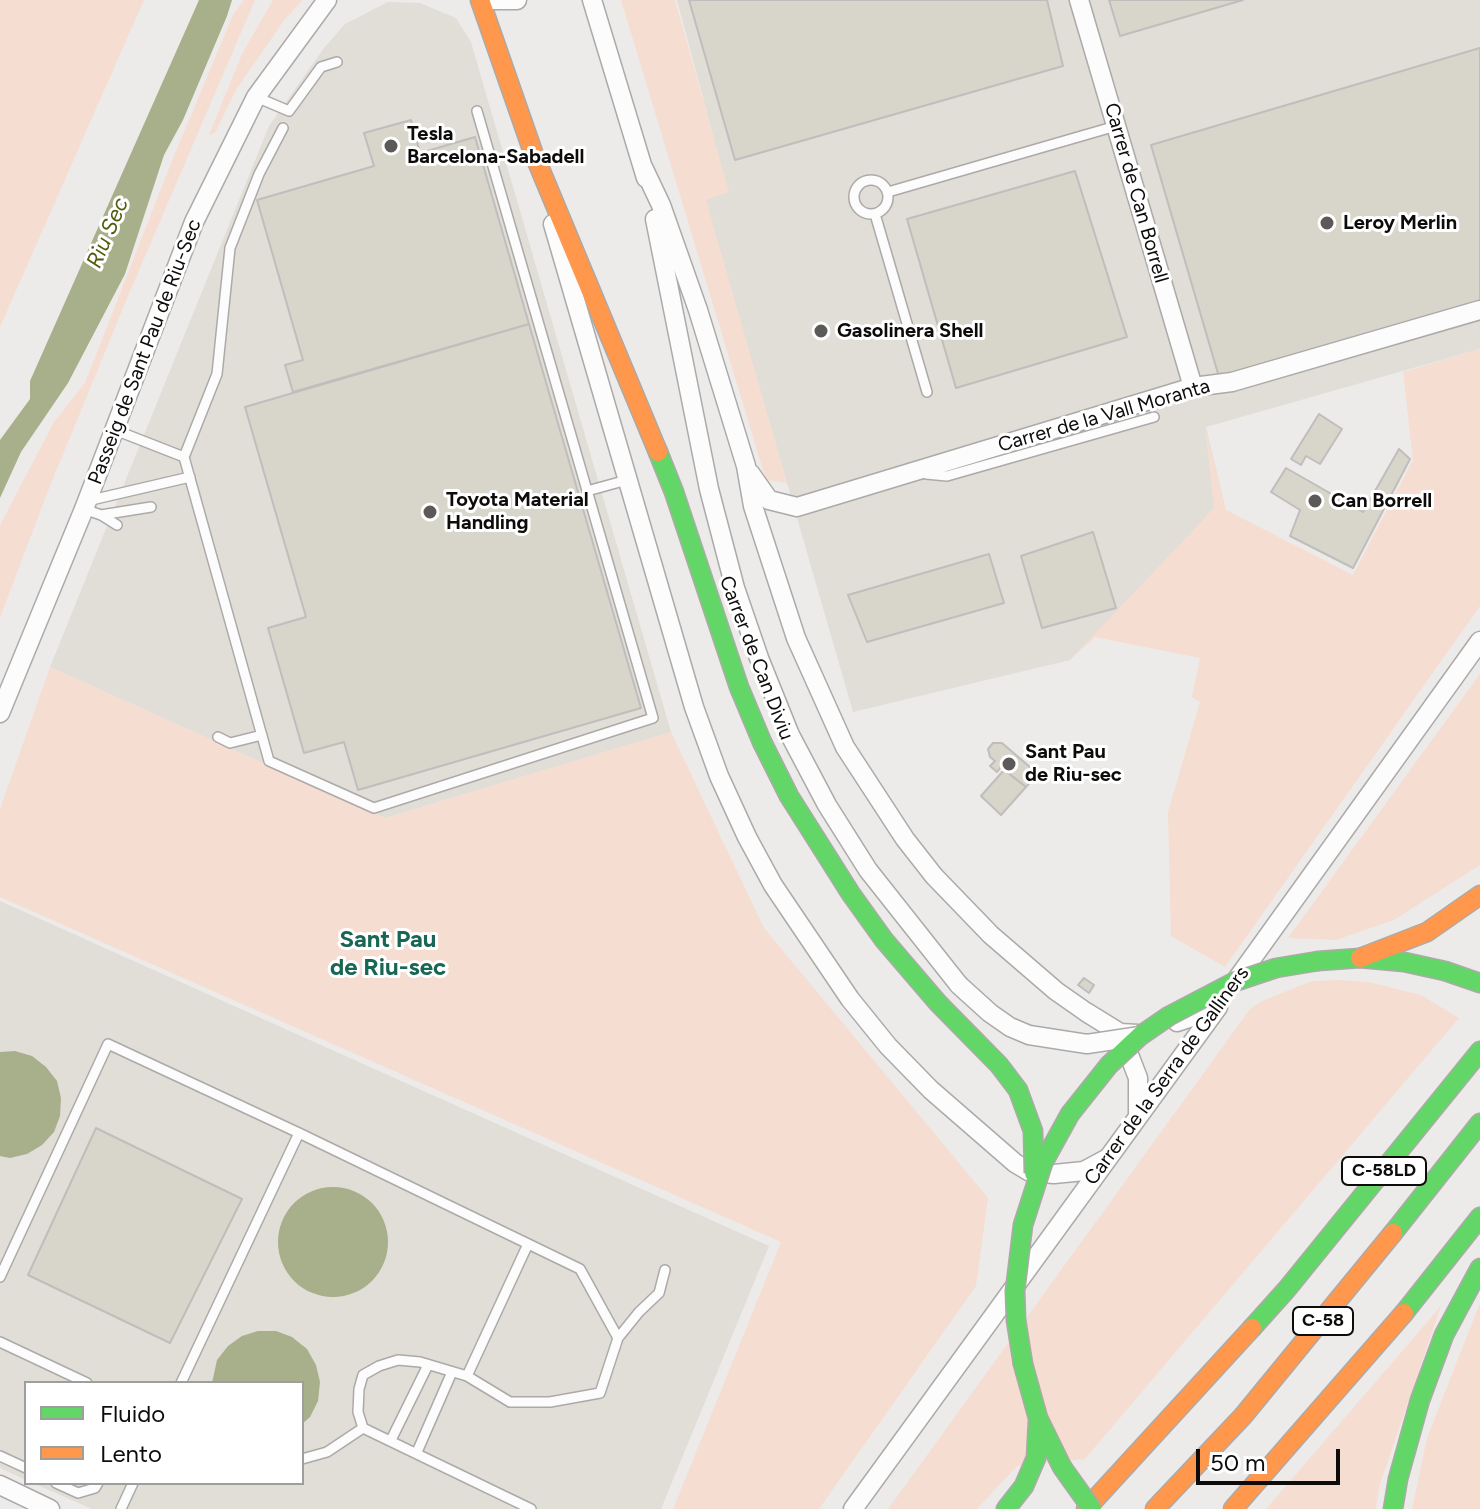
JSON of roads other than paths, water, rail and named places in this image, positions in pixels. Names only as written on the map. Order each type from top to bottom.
[{"type":"main road","name":"Carrer de Can Diviu","points":[[480,0],[533,152],[674,492],[739,687],[762,742],[789,796],[884,940],[938,1003],[999,1065],[1018,1090],[1033,1131],[1033,1188]]},
{"type":"main road","points":[[1360,958],[1427,932],[1480,895]]},
{"type":"main road","points":[[1092,1509],[1062,1467],[1038,1418],[1023,1364],[1016,1320],[1015,1291],[1023,1225],[1033,1188],[1070,1114],[1109,1065],[1140,1036],[1199,998],[1276,968],[1360,958],[1404,962],[1480,983]]},
{"type":"main road","name":"C-58LD","points":[[1086,1509],[1287,1289],[1480,1051]]},
{"type":"main road","name":"C-58","points":[[1155,1509],[1243,1416],[1357,1279],[1480,1123]]},
{"type":"main road","name":"C-58","points":[[1233,1509],[1390,1331],[1480,1217]]},
{"type":"main road","points":[[1393,1509],[1420,1400],[1444,1335],[1480,1268]]},
{"type":"main road","points":[[1006,1509],[1024,1486],[1036,1458],[1038,1418]]},
{"type":"street","points":[[490,0],[517,0]]},
{"type":"street","name":"Carrer de Can Diviu","points":[[592,0],[643,167],[675,311],[709,489],[735,588],[790,735],[827,805],[868,870],[959,985],[990,1013],[1029,1035],[1087,1044],[1140,1036]]},
{"type":"street","name":"Carrer de Can Borrell","points":[[1079,0],[1193,387]]},
{"type":"street","name":"Passeig de Sant Pau de Riu-Sec","points":[[0,713],[91,508],[115,430],[194,222],[256,97],[327,2]]},
{"type":"street","name":"Carrer de Can Diviu","points":[[533,152],[694,707],[719,776],[773,885],[850,999],[888,1046],[931,1090],[1015,1163],[1030,1172],[1054,1174],[1084,1171],[1108,1158]]},
{"type":"street","name":"Carrer de Can Diviu","points":[[643,167],[661,205],[698,310],[746,466],[753,506],[796,638],[845,747],[873,793],[934,876],[991,935],[1056,991],[1120,1033]]},
{"type":"street","name":"Carrer de la Vall Moranta","points":[[746,466],[769,500],[797,507],[1193,387],[1232,382],[1480,310]]},
{"type":"street","name":"Carrer de la Serra de Galliners","points":[[853,1509],[1480,641]]},
{"type":"street","points":[[1138,1116],[1138,1078],[1120,1033],[1139,1035],[1216,1009]]},
{"type":"street","name":"Carrer de Can Diviu","points":[[1015,1163],[1025,1181],[1032,1207],[1034,1259]]},
{"type":"street","points":[[0,1485],[50,1509]]},
{"type":"lane","points":[[256,97],[289,111],[321,67],[337,62]]},
{"type":"lane","points":[[283,128],[259,174],[230,248],[217,374],[184,457],[269,761],[374,808],[653,718],[477,111]]},
{"type":"lane","points":[[888,192],[1116,126]]},
{"type":"lane","points":[[876,180],[888,192],[885,208],[875,214],[859,209],[854,199],[856,188],[864,181],[876,180]]},
{"type":"lane","points":[[875,214],[927,392]]},
{"type":"lane","points":[[911,472],[947,476],[1154,417]]},
{"type":"lane","points":[[115,430],[184,457]]},
{"type":"lane","points":[[91,508],[190,477]]},
{"type":"lane","points":[[587,491],[627,480]]},
{"type":"lane","points":[[91,508],[151,507]]},
{"type":"lane","points":[[91,508],[117,525]]},
{"type":"lane","points":[[218,737],[230,743],[262,735]]},
{"type":"lane","points":[[0,1277],[108,1044],[580,1269],[618,1338]]},
{"type":"lane","points":[[182,1381],[299,1133]]},
{"type":"lane","points":[[467,1376],[528,1244]]},
{"type":"lane","points":[[531,1509],[363,1428],[358,1412],[363,1375],[398,1360],[467,1376],[510,1402],[550,1402],[600,1393],[618,1338],[659,1293],[665,1270]]},
{"type":"lane","points":[[0,1342],[83,1381]]},
{"type":"lane","points":[[391,1440],[428,1365]]},
{"type":"lane","points":[[417,1452],[452,1372]]},
{"type":"lane","points":[[304,1458],[327,1452],[363,1428]]},
{"type":"lane","points":[[0,1456],[24,1467]]},
{"type":"lane","points":[[60,1485],[78,1493],[97,1485]]},
{"type":"lane","points":[[121,1509],[132,1485]]},
{"type":"water","name":"Riu Sec","points":[[199,0],[232,0],[183,120],[164,155],[125,274],[68,383],[21,452],[0,498],[0,440],[30,399],[30,381]]},
{"type":"water","points":[[15,1051],[32,1056],[46,1067],[57,1081],[61,1098],[60,1116],[54,1132],[42,1145],[27,1154],[10,1158],[0,1156],[0,1052]]},
{"type":"water","points":[[333,1187],[354,1191],[372,1203],[384,1221],[388,1242],[384,1263],[372,1281],[354,1293],[333,1297],[312,1293],[294,1281],[282,1263],[278,1242],[282,1221],[294,1203],[312,1191]]},
{"type":"water","points":[[258,1331],[276,1331],[292,1337],[307,1349],[316,1365],[320,1382],[318,1401],[304,1422],[304,1381],[212,1381],[217,1360],[228,1346],[242,1336]]},
{"type":"place","name":"Tesla Barcelona-Sabadell","points":[[391,146]]},
{"type":"place","name":"Leroy Merlin","points":[[1327,223]]},
{"type":"place","name":"Gasolinera Shell","points":[[821,331]]},
{"type":"place","name":"Can Borrell","points":[[1315,501]]},
{"type":"place","name":"Toyota Material Handling","points":[[430,512]]},
{"type":"place","name":"Sant Pau de Riu-sec","points":[[1009,764]]},
{"type":"district","name":"Sant Pau de Riu-sec","points":[[388,954]]}]
